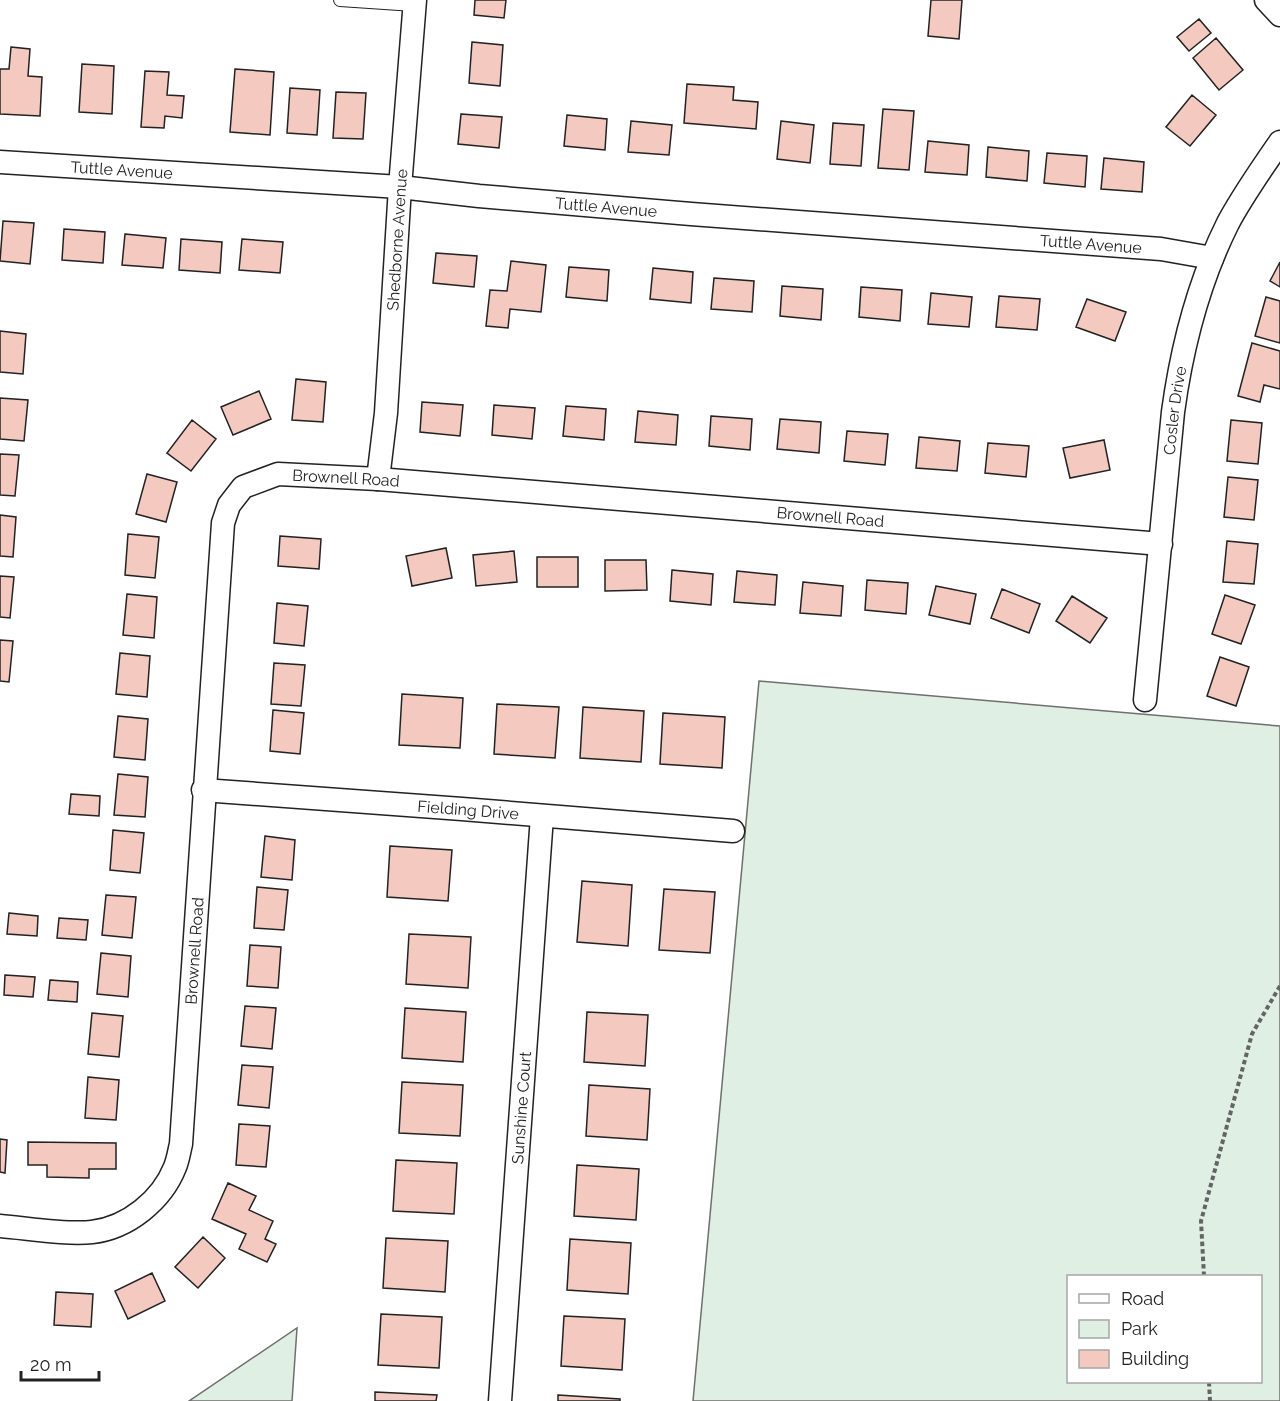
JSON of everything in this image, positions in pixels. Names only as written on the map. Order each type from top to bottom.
[{"type":"street","points":[[1266,0],[1280,15]]},
{"type":"street","name":"Shedborne Avenue","points":[[378,479],[386,413],[400,187],[415,3]]},
{"type":"street","name":"Cosler Drive","points":[[1145,700],[1179,366],[1191,317],[1212,258],[1229,222],[1280,142]]},
{"type":"street","name":"Tuttle Avenue","points":[[0,162],[400,187],[691,214],[1161,249],[1212,258]]},
{"type":"street","name":"Brownell Road","points":[[0,1226],[88,1233],[125,1222],[150,1205],[164,1187],[175,1167],[181,1144],[203,790],[223,523],[229,505],[243,487],[278,474],[378,479],[1161,544]]},
{"type":"street","name":"Fielding Drive","points":[[203,790],[733,831]]},
{"type":"street","name":"Sunshine Court","points":[[500,1401],[542,816]]},
{"type":"lane","points":[[340,0],[415,3]]},
{"type":"path","points":[[1204,1275],[1201,1221],[1252,1034],[1280,986]]},
{"type":"path","points":[[1209,1383],[1210,1401]]},
{"type":"green space","points":[[759,681],[1280,726],[1280,1401],[693,1401]]},
{"type":"green space","points":[[297,1328],[292,1401],[189,1401]]},
{"type":"building","points":[[475,0],[506,0],[504,18],[474,15]]},
{"type":"building","points":[[931,0],[962,0],[959,39],[928,36]]},
{"type":"building","points":[[1199,19],[1211,33],[1189,51],[1177,37]]},
{"type":"building","points":[[1216,38],[1243,70],[1219,90],[1193,58]]},
{"type":"building","points":[[472,42],[503,45],[500,86],[469,83]]},
{"type":"building","points":[[11,47],[30,49],[28,76],[42,77],[40,116],[0,114],[0,69],[9,69]]},
{"type":"building","points":[[82,64],[114,66],[112,114],[79,112]]},
{"type":"building","points":[[235,69],[274,72],[270,135],[230,132]]},
{"type":"building","points":[[145,71],[169,72],[167,95],[184,96],[182,118],[165,116],[164,128],[141,127]]},
{"type":"building","points":[[687,84],[734,87],[733,100],[758,102],[756,129],[684,123]]},
{"type":"building","points":[[290,88],[320,90],[317,135],[287,133]]},
{"type":"building","points":[[336,92],[366,93],[363,139],[333,138]]},
{"type":"building","points":[[1192,95],[1216,115],[1190,146],[1166,127]]},
{"type":"building","points":[[883,109],[914,111],[909,170],[878,168]]},
{"type":"building","points":[[461,114],[502,117],[499,148],[458,144]]},
{"type":"building","points":[[567,115],[607,119],[605,150],[564,146]]},
{"type":"building","points":[[631,121],[672,125],[669,155],[628,152]]},
{"type":"building","points":[[781,121],[814,125],[810,163],[777,159]]},
{"type":"building","points":[[833,123],[864,125],[861,166],[830,164]]},
{"type":"building","points":[[928,141],[969,145],[967,175],[925,172]]},
{"type":"building","points":[[988,147],[1029,151],[1027,181],[986,177]]},
{"type":"building","points":[[1047,153],[1087,156],[1085,187],[1044,183]]},
{"type":"building","points":[[1104,158],[1144,162],[1142,192],[1101,189]]},
{"type":"building","points":[[3,221],[34,223],[30,264],[0,261]]},
{"type":"building","points":[[64,229],[105,232],[103,263],[62,260]]},
{"type":"building","points":[[125,234],[166,238],[163,268],[122,265]]},
{"type":"building","points":[[181,239],[222,242],[220,273],[179,270]]},
{"type":"building","points":[[242,239],[283,242],[280,273],[239,270]]},
{"type":"building","points":[[436,253],[477,256],[474,287],[433,283]]},
{"type":"building","points":[[511,261],[546,265],[541,312],[510,309],[508,328],[486,326],[490,290],[507,291]]},
{"type":"building","points":[[1280,262],[1280,287],[1270,281]]},
{"type":"building","points":[[569,267],[609,270],[607,301],[566,297]]},
{"type":"building","points":[[653,268],[693,272],[691,303],[650,299]]},
{"type":"building","points":[[714,278],[754,281],[752,312],[711,309]]},
{"type":"building","points":[[782,286],[823,289],[821,320],[780,316]]},
{"type":"building","points":[[861,287],[902,290],[900,321],[859,317]]},
{"type":"building","points":[[931,293],[972,297],[969,327],[928,324]]},
{"type":"building","points":[[999,296],[1040,299],[1037,330],[996,327]]},
{"type":"building","points":[[1266,297],[1280,301],[1280,343],[1255,336]]},
{"type":"building","points":[[1087,299],[1126,312],[1115,341],[1076,327]]},
{"type":"building","points":[[0,331],[26,334],[23,374],[0,372]]},
{"type":"building","points":[[1252,343],[1280,351],[1280,389],[1264,385],[1260,402],[1238,396]]},
{"type":"building","points":[[296,379],[326,382],[323,422],[292,420]]},
{"type":"building","points":[[259,391],[271,419],[233,435],[221,407]]},
{"type":"building","points":[[0,398],[28,400],[24,441],[0,439]]},
{"type":"building","points":[[422,402],[463,405],[460,436],[420,432]]},
{"type":"building","points":[[494,405],[535,408],[532,439],[492,435]]},
{"type":"building","points":[[566,406],[606,409],[604,440],[563,436]]},
{"type":"building","points":[[638,411],[678,415],[676,445],[635,442]]},
{"type":"building","points":[[711,416],[752,419],[750,450],[709,446]]},
{"type":"building","points":[[780,419],[821,422],[819,453],[777,449]]},
{"type":"building","points":[[192,420],[216,439],[191,471],[167,453]]},
{"type":"building","points":[[1231,420],[1262,423],[1258,464],[1227,461]]},
{"type":"building","points":[[847,431],[888,434],[885,465],[844,461]]},
{"type":"building","points":[[919,437],[960,441],[957,471],[916,468]]},
{"type":"building","points":[[1104,440],[1110,470],[1070,478],[1063,448]]},
{"type":"building","points":[[988,443],[1029,446],[1026,477],[985,473]]},
{"type":"building","points":[[0,454],[19,455],[15,496],[0,495]]},
{"type":"building","points":[[147,474],[177,482],[166,522],[136,514]]},
{"type":"building","points":[[1228,477],[1258,480],[1254,520],[1224,517]]},
{"type":"building","points":[[0,515],[16,517],[13,557],[0,556]]},
{"type":"building","points":[[128,534],[159,537],[155,578],[125,575]]},
{"type":"building","points":[[280,536],[321,539],[319,569],[278,566]]},
{"type":"building","points":[[1227,541],[1258,544],[1254,584],[1223,582]]},
{"type":"building","points":[[446,548],[452,578],[412,586],[406,556]]},
{"type":"building","points":[[514,551],[517,582],[476,586],[473,555]]},
{"type":"building","points":[[537,557],[578,557],[578,587],[537,587]]},
{"type":"building","points":[[605,560],[646,560],[647,590],[605,591]]},
{"type":"building","points":[[672,570],[713,574],[711,605],[670,601]]},
{"type":"building","points":[[737,571],[777,575],[775,605],[734,602]]},
{"type":"building","points":[[0,576],[14,577],[10,618],[0,617]]},
{"type":"building","points":[[867,580],[908,583],[906,614],[865,610]]},
{"type":"building","points":[[803,582],[843,586],[841,616],[800,613]]},
{"type":"building","points":[[936,586],[976,594],[970,624],[929,615]]},
{"type":"building","points":[[1002,589],[1040,604],[1029,633],[991,618]]},
{"type":"building","points":[[127,594],[157,597],[154,638],[123,635]]},
{"type":"building","points":[[1225,595],[1255,605],[1241,644],[1212,634]]},
{"type":"building","points":[[1072,596],[1107,618],[1090,643],[1056,621]]},
{"type":"building","points":[[277,603],[308,606],[304,646],[274,643]]},
{"type":"building","points":[[0,640],[13,641],[9,682],[0,681]]},
{"type":"building","points":[[120,653],[150,656],[147,697],[116,694]]},
{"type":"building","points":[[1220,657],[1249,667],[1236,706],[1207,696]]},
{"type":"building","points":[[274,663],[305,665],[301,706],[271,704]]},
{"type":"building","points":[[402,694],[463,698],[460,748],[399,745]]},
{"type":"building","points":[[497,704],[559,707],[555,758],[494,754]]},
{"type":"building","points":[[583,707],[644,711],[641,762],[580,758]]},
{"type":"building","points":[[273,710],[304,713],[300,754],[270,751]]},
{"type":"building","points":[[663,713],[725,717],[722,768],[660,764]]},
{"type":"building","points":[[118,716],[148,719],[145,760],[114,757]]},
{"type":"building","points":[[118,774],[148,777],[145,817],[114,815]]},
{"type":"building","points":[[71,794],[100,796],[99,816],[69,814]]},
{"type":"building","points":[[113,830],[144,833],[140,873],[110,870]]},
{"type":"building","points":[[265,836],[295,840],[292,880],[261,877]]},
{"type":"building","points":[[390,846],[452,850],[448,901],[387,897]]},
{"type":"building","points":[[582,881],[632,885],[628,946],[577,942]]},
{"type":"building","points":[[257,887],[288,890],[284,930],[254,928]]},
{"type":"building","points":[[664,889],[715,892],[710,953],[659,950]]},
{"type":"building","points":[[106,895],[136,897],[132,938],[102,935]]},
{"type":"building","points":[[9,913],[38,916],[37,936],[7,934]]},
{"type":"building","points":[[59,918],[88,920],[86,940],[57,938]]},
{"type":"building","points":[[409,934],[471,937],[468,988],[406,984]]},
{"type":"building","points":[[250,945],[281,947],[278,988],[247,986]]},
{"type":"building","points":[[101,953],[131,956],[128,997],[97,994]]},
{"type":"building","points":[[5,975],[35,977],[33,997],[4,995]]},
{"type":"building","points":[[50,980],[78,982],[77,1002],[48,1000]]},
{"type":"building","points":[[245,1006],[276,1008],[272,1049],[241,1046]]},
{"type":"building","points":[[405,1008],[466,1012],[463,1062],[402,1058]]},
{"type":"building","points":[[587,1012],[648,1015],[645,1066],[584,1062]]},
{"type":"building","points":[[92,1013],[123,1016],[119,1057],[88,1054]]},
{"type":"building","points":[[242,1065],[273,1067],[269,1108],[238,1105]]},
{"type":"building","points":[[88,1077],[119,1080],[116,1120],[85,1118]]},
{"type":"building","points":[[402,1082],[463,1085],[460,1136],[399,1133]]},
{"type":"building","points":[[589,1085],[650,1089],[647,1140],[586,1136]]},
{"type":"building","points":[[239,1124],[270,1126],[266,1167],[236,1165]]},
{"type":"building","points":[[0,1139],[7,1140],[5,1173],[0,1172]]},
{"type":"building","points":[[28,1142],[116,1143],[116,1169],[89,1169],[89,1178],[47,1177],[47,1165],[28,1165]]},
{"type":"building","points":[[396,1160],[457,1163],[454,1214],[393,1211]]},
{"type":"building","points":[[577,1165],[639,1169],[636,1220],[574,1216]]},
{"type":"building","points":[[228,1183],[256,1196],[249,1210],[273,1221],[265,1239],[276,1244],[267,1262],[239,1249],[246,1234],[212,1219]]},
{"type":"building","points":[[203,1237],[225,1258],[198,1288],[175,1267]]},
{"type":"building","points":[[386,1238],[448,1241],[445,1292],[383,1288]]},
{"type":"building","points":[[570,1239],[631,1243],[628,1294],[567,1290]]},
{"type":"building","points":[[152,1273],[165,1301],[128,1319],[115,1291]]},
{"type":"building","points":[[56,1292],[93,1294],[91,1327],[54,1325]]},
{"type":"building","points":[[381,1314],[442,1317],[439,1368],[378,1365]]},
{"type":"building","points":[[564,1316],[625,1319],[622,1370],[561,1366]]},
{"type":"building","points":[[375,1392],[437,1395],[436,1401],[375,1401]]},
{"type":"building","points":[[558,1395],[620,1399],[620,1401],[558,1401]]}]
